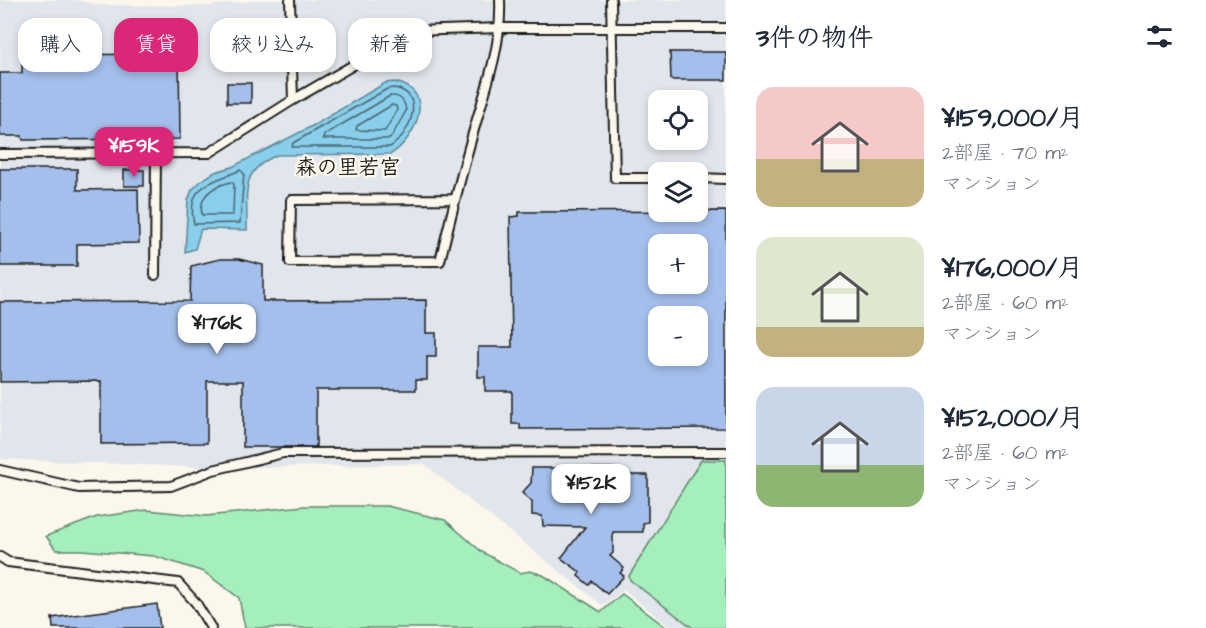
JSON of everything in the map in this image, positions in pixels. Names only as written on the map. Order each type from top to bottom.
[{"type":"lane","points":[[290,0],[293,100]]},
{"type":"lane","points":[[455,199],[291,200],[290,262],[440,261],[495,55],[500,28],[500,0]]},
{"type":"lane","points":[[612,0],[615,178],[648,178]]},
{"type":"lane","points":[[0,154],[209,153],[293,100],[412,31],[500,28],[726,28]]},
{"type":"lane","points":[[155,276],[156,154]]},
{"type":"lane","points":[[708,178],[726,178]]},
{"type":"lane","points":[[0,470],[79,488],[171,486],[213,470],[283,453],[726,452]]},
{"type":"lane","points":[[0,557],[8,562],[178,583],[196,603],[211,628]]},
{"type":"shaded area","points":[[0,0],[76,0],[102,5],[206,6],[262,0],[726,0],[726,628],[671,628],[624,590],[603,606],[424,464],[217,468],[0,459]]},
{"type":"green space","points":[[701,460],[726,460],[726,628],[693,628],[630,580],[629,576]]},
{"type":"green space","points":[[304,506],[387,506],[445,520],[482,552],[520,573],[530,571],[543,575],[601,612],[622,594],[667,628],[245,628],[239,598],[204,572],[154,556],[56,550],[46,536],[97,517],[147,510],[206,516]]},
{"type":"water","points":[[394,82],[407,86],[415,94],[419,104],[415,126],[400,147],[391,154],[277,155],[256,169],[251,176],[247,194],[247,230],[201,229],[195,249],[185,252],[188,200],[192,190],[202,180],[316,124],[385,83]]},
{"type":"building","points":[[670,52],[726,52],[726,80],[671,80]]},
{"type":"building","points":[[102,54],[114,54],[114,72],[179,72],[180,139],[23,140],[22,136],[0,136],[0,73],[102,72]]},
{"type":"building","points":[[227,83],[251,83],[251,103],[227,103]]},
{"type":"building","points":[[0,169],[77,169],[77,190],[138,189],[139,243],[77,244],[77,266],[0,266]]},
{"type":"building","points":[[124,170],[144,170],[144,186],[124,186]]},
{"type":"building","points":[[648,211],[648,222],[708,222],[708,211],[726,211],[726,428],[520,429],[520,424],[512,424],[512,391],[485,391],[485,377],[478,377],[478,347],[512,347],[510,217],[519,216],[519,212]]},
{"type":"building","points":[[220,259],[239,259],[263,265],[263,301],[426,300],[426,333],[436,333],[436,357],[427,357],[427,380],[416,380],[416,390],[316,390],[316,447],[243,447],[243,381],[207,381],[207,443],[101,444],[101,381],[0,382],[0,302],[190,301],[191,266]]},
{"type":"building","points":[[532,468],[613,468],[613,475],[648,475],[648,522],[643,523],[643,532],[613,532],[613,553],[610,556],[624,568],[620,573],[624,576],[607,594],[592,581],[589,585],[578,576],[580,572],[561,558],[585,527],[543,526],[542,516],[532,515],[532,502],[522,493],[531,483]]},
{"type":"building","points":[[157,604],[160,628],[53,628],[52,618]]},
{"type":"district","name":"森の里若宮","points":[[348,167]]}]
